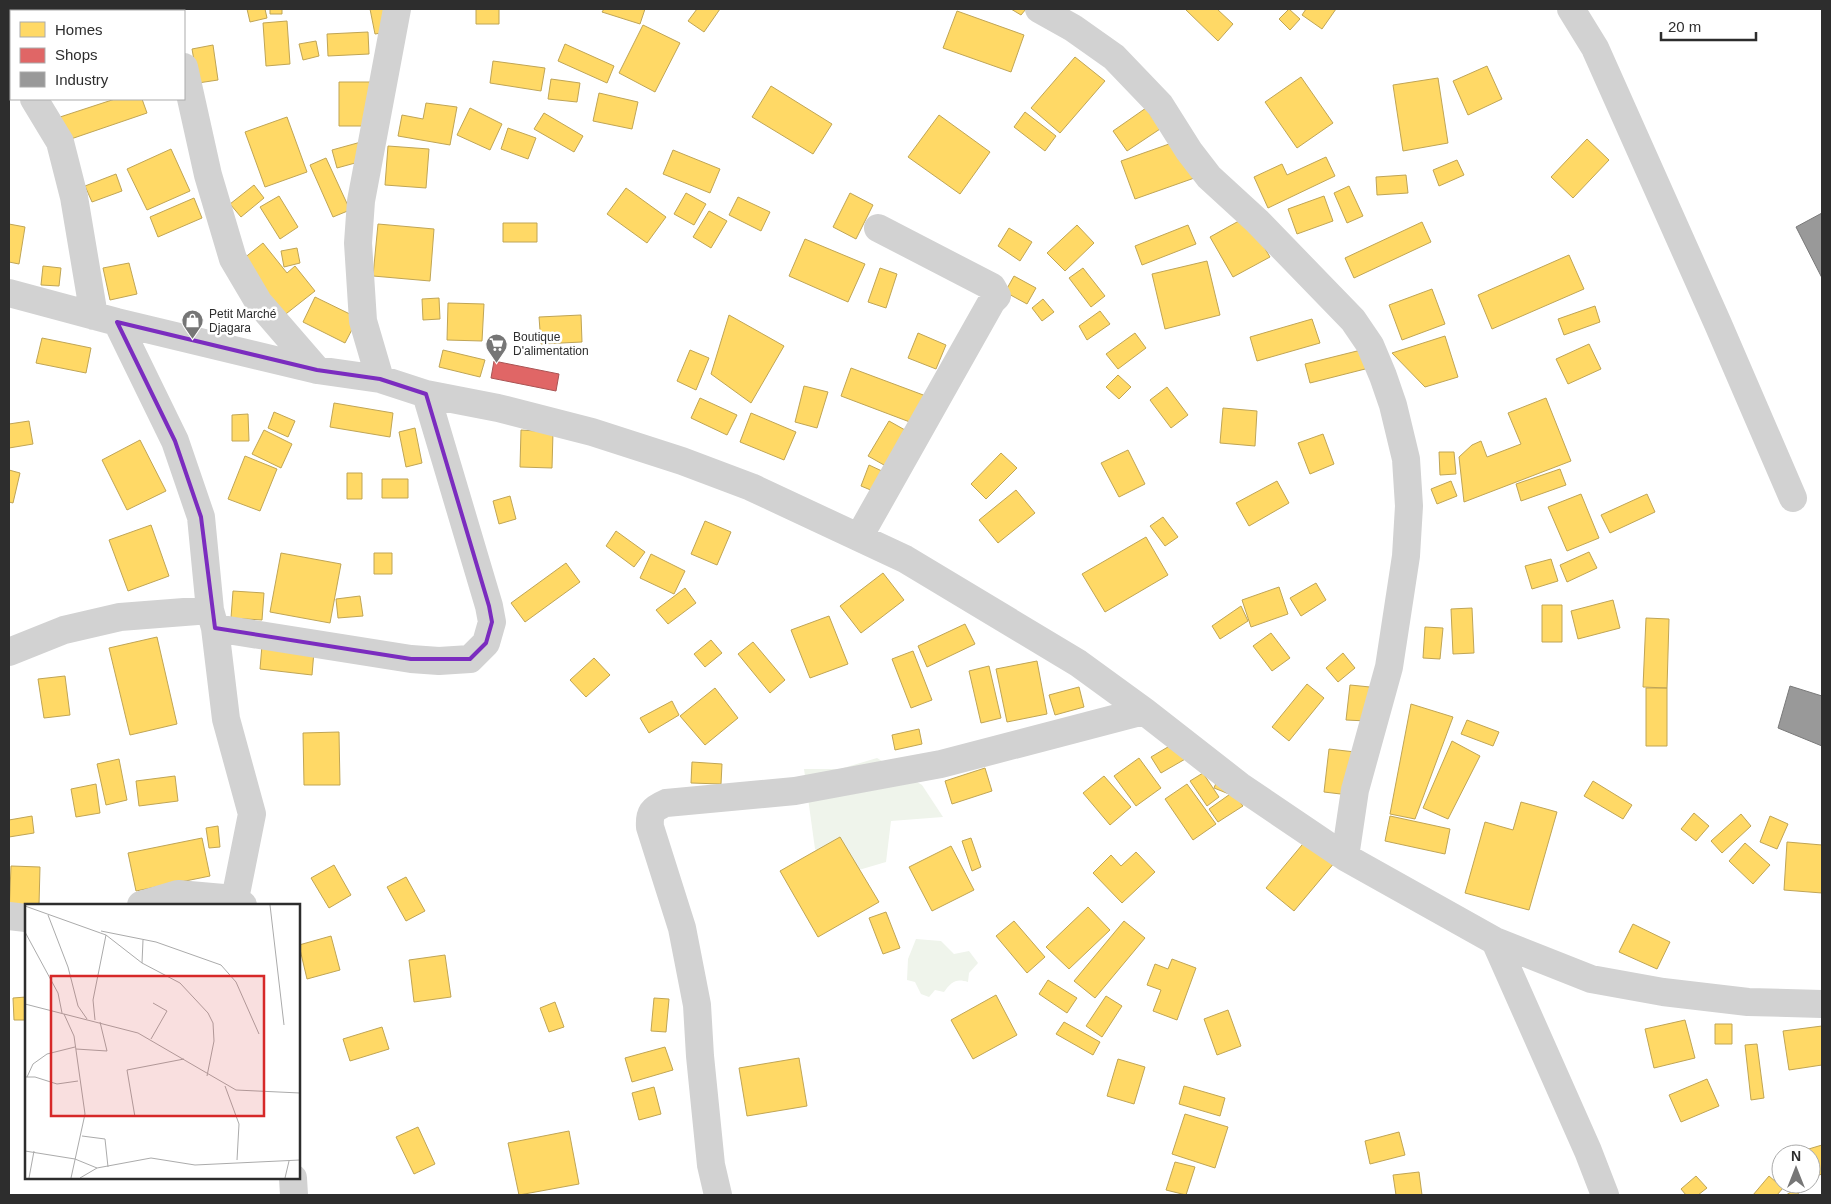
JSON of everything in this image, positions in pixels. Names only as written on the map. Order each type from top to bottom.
[{"type":"street","points":[[380,379],[363,321],[358,243],[361,201],[398,9]]},
{"type":"street","points":[[1039,9],[1073,28],[1114,57],[1160,105],[1189,151],[1209,177],[1257,221],[1353,320],[1370,345],[1383,376],[1393,405],[1406,459],[1409,506],[1406,556],[1388,667],[1355,790],[1345,857]]},
{"type":"street","points":[[1571,9],[1595,48],[1793,498]]},
{"type":"street","points":[[185,72],[208,175],[233,259],[259,304],[317,370]]},
{"type":"street","points":[[35,100],[60,142],[106,319],[175,441],[201,517],[212,619],[226,719],[252,814],[239,902],[178,894],[144,904]]},
{"type":"street","points":[[860,537],[996,296],[992,287],[878,228]]},
{"type":"street","points":[[9,293],[106,319],[317,370],[380,379],[426,394],[498,408],[592,432],[682,461],[751,487],[905,558],[1078,663],[1144,711],[1240,786],[1345,857],[1495,941],[1590,979],[1663,992],[1748,1002],[1822,1004]]},
{"type":"street","points":[[9,652],[64,630],[120,616],[212,619],[402,658],[430,660],[470,659],[486,643],[492,622],[489,606],[426,394]]},
{"type":"street","points":[[718,1195],[710,1156],[700,1056],[698,1005],[682,928],[650,827],[649,815],[654,808],[666,803],[795,791],[941,764],[1144,711]]},
{"type":"street","points":[[9,916],[25,918]]},
{"type":"street","points":[[1495,941],[1588,1151],[1605,1195]]},
{"type":"street","points":[[293,1179],[294,1195]]},
{"type":"highlighted area","points":[[117,322],[317,370],[380,379],[426,394],[489,606],[492,622],[486,643],[470,659],[411,659],[215,628],[201,517],[175,441]]},
{"type":"shaded area","points":[[877,758],[922,785],[943,817],[891,821],[886,862],[852,872],[815,849],[804,769],[840,769]]},
{"type":"shaded area","points":[[916,939],[941,941],[954,954],[969,951],[978,963],[969,973],[968,982],[960,980],[954,982],[944,992],[935,990],[929,997],[921,994],[915,982],[907,980],[908,959]]},
{"type":"building: Homes","points":[[75,9],[94,9],[94,10],[72,10]]},
{"type":"building: Homes","points":[[136,9],[158,10],[136,10]]},
{"type":"building: Homes","points":[[247,9],[265,9],[267,18],[250,22]]},
{"type":"building: Homes","points":[[270,9],[282,9],[282,14],[270,14]]},
{"type":"building: Homes","points":[[370,9],[397,9],[400,30],[375,34]]},
{"type":"building: Homes","points":[[476,9],[499,9],[499,24],[476,24]]},
{"type":"building: Homes","points":[[604,9],[645,9],[640,24],[602,12]]},
{"type":"building: Homes","points":[[697,9],[720,9],[704,32],[688,21]]},
{"type":"building: Homes","points":[[1011,9],[1026,9],[1021,15]]},
{"type":"building: Homes","points":[[1185,9],[1217,9],[1233,24],[1218,41]]},
{"type":"building: Homes","points":[[1289,9],[1300,19],[1290,30],[1279,19]]},
{"type":"building: Homes","points":[[1306,9],[1336,9],[1322,29],[1302,15]]},
{"type":"building: Homes","points":[[957,11],[1024,35],[1011,72],[943,48]]},
{"type":"building: Homes","points":[[287,21],[290,64],[266,66],[263,23]]},
{"type":"building: Homes","points":[[643,25],[680,43],[655,92],[619,73]]},
{"type":"building: Homes","points":[[368,32],[369,54],[328,56],[327,34]]},
{"type":"building: Homes","points":[[316,41],[319,56],[303,60],[299,44]]},
{"type":"building: Homes","points":[[565,44],[614,66],[607,83],[558,61]]},
{"type":"building: Homes","points":[[213,45],[218,80],[198,83],[192,49]]},
{"type":"building: Homes","points":[[1075,57],[1105,81],[1060,133],[1031,108]]},
{"type":"building: Homes","points":[[493,61],[545,68],[541,91],[490,83]]},
{"type":"building: Homes","points":[[1487,66],[1502,99],[1468,115],[1453,81]]},
{"type":"building: Homes","points":[[1301,77],[1333,123],[1297,148],[1265,102]]},
{"type":"building: Homes","points":[[1438,78],[1448,143],[1403,151],[1393,85]]},
{"type":"building: Homes","points":[[551,79],[580,83],[577,102],[548,99]]},
{"type":"building: Homes","points":[[339,82],[371,82],[371,126],[339,126]]},
{"type":"building: Homes","points":[[771,86],[832,124],[813,154],[752,117]]},
{"type":"building: Homes","points":[[599,93],[638,102],[632,129],[593,121]]},
{"type":"building: Homes","points":[[112,100],[142,100],[147,113],[65,141],[57,118]]},
{"type":"building: Homes","points":[[426,103],[457,107],[450,145],[398,136],[402,115],[423,119]]},
{"type":"building: Homes","points":[[470,108],[502,124],[490,150],[457,135]]},
{"type":"building: Homes","points":[[1146,108],[1160,129],[1127,151],[1113,131]]},
{"type":"building: Homes","points":[[1025,112],[1056,136],[1045,151],[1014,127]]},
{"type":"building: Homes","points":[[544,113],[583,136],[574,152],[534,129]]},
{"type":"building: Homes","points":[[939,115],[990,152],[960,194],[908,157]]},
{"type":"building: Homes","points":[[287,117],[307,172],[265,187],[245,132]]},
{"type":"building: Homes","points":[[508,128],[536,138],[528,159],[501,149]]},
{"type":"building: Homes","points":[[1186,138],[1200,176],[1135,199],[1121,161]]},
{"type":"building: Homes","points":[[1587,139],[1609,160],[1573,198],[1551,177]]},
{"type":"building: Homes","points":[[361,142],[366,160],[337,168],[332,150]]},
{"type":"building: Homes","points":[[388,146],[429,149],[426,188],[385,185]]},
{"type":"building: Homes","points":[[171,149],[190,191],[147,210],[127,169]]},
{"type":"building: Homes","points":[[673,150],[720,169],[710,193],[663,174]]},
{"type":"building: Homes","points":[[1326,157],[1335,176],[1268,208],[1254,177],[1282,164],[1287,175]]},
{"type":"building: Homes","points":[[326,158],[350,210],[333,217],[310,165]]},
{"type":"building: Homes","points":[[1457,160],[1464,175],[1439,186],[1433,170]]},
{"type":"building: Homes","points":[[116,174],[122,191],[92,202],[85,186]]},
{"type":"building: Homes","points":[[1406,175],[1408,193],[1377,195],[1376,177]]},
{"type":"building: Homes","points":[[254,185],[264,198],[241,217],[230,204]]},
{"type":"building: Homes","points":[[1349,186],[1363,216],[1347,223],[1334,193]]},
{"type":"building: Homes","points":[[626,188],[666,217],[647,243],[607,214]]},
{"type":"building: Homes","points":[[686,193],[706,204],[694,225],[674,214]]},
{"type":"building: Homes","points":[[850,193],[873,205],[856,239],[833,227]]},
{"type":"building: Homes","points":[[279,196],[298,227],[280,239],[260,207]]},
{"type":"building: Homes","points":[[1324,196],[1333,221],[1297,234],[1288,209]]},
{"type":"building: Homes","points":[[738,197],[770,212],[761,231],[729,215]]},
{"type":"building: Homes","points":[[194,198],[202,218],[158,237],[150,217]]},
{"type":"building: Homes","points":[[709,211],[727,221],[711,248],[693,237]]},
{"type":"building: Homes","points":[[1246,217],[1270,257],[1233,277],[1210,237]]},
{"type":"building: Homes","points":[[1422,222],[1431,242],[1354,278],[1345,258]]},
{"type":"building: Homes","points":[[503,223],[537,223],[537,242],[503,242]]},
{"type":"building: Homes","points":[[9,224],[25,227],[19,264],[9,262]]},
{"type":"building: Homes","points":[[378,224],[434,229],[430,281],[373,276]]},
{"type":"building: Homes","points":[[1077,225],[1094,243],[1065,271],[1047,253]]},
{"type":"building: Homes","points":[[1188,225],[1196,244],[1142,265],[1135,246]]},
{"type":"building: Homes","points":[[1009,228],[1032,242],[1020,261],[998,246]]},
{"type":"building: Homes","points":[[805,239],[865,264],[848,302],[789,276]]},
{"type":"building: Homes","points":[[263,243],[287,273],[295,266],[315,291],[282,317],[238,263]]},
{"type":"building: Homes","points":[[297,248],[300,263],[284,267],[281,251]]},
{"type":"building: Homes","points":[[1569,255],[1584,289],[1492,329],[1478,295]]},
{"type":"building: Homes","points":[[1207,261],[1220,315],[1165,329],[1152,274]]},
{"type":"building: Homes","points":[[129,263],[137,294],[110,300],[103,268]]},
{"type":"building: Homes","points":[[43,266],[61,268],[59,286],[41,285]]},
{"type":"building: Homes","points":[[880,268],[897,274],[886,308],[868,302]]},
{"type":"building: Homes","points":[[1083,268],[1105,296],[1091,307],[1069,278]]},
{"type":"building: Homes","points":[[1014,276],[1036,288],[1027,304],[1005,292]]},
{"type":"building: Homes","points":[[1432,289],[1445,324],[1402,340],[1389,305]]},
{"type":"building: Homes","points":[[315,297],[358,318],[345,343],[303,322]]},
{"type":"building: Homes","points":[[439,298],[440,319],[423,320],[422,299]]},
{"type":"building: Homes","points":[[1043,299],[1054,312],[1042,321],[1032,308]]},
{"type":"building: Homes","points":[[448,303],[484,304],[482,341],[447,340]]},
{"type":"building: Homes","points":[[1595,306],[1600,322],[1564,335],[1558,319]]},
{"type":"building: Homes","points":[[1100,311],[1110,324],[1087,340],[1079,326]]},
{"type":"building: Homes","points":[[581,315],[582,342],[541,344],[539,317]]},
{"type":"building: Homes","points":[[729,315],[784,346],[751,403],[711,374]]},
{"type":"building: Homes","points":[[1312,319],[1320,343],[1257,361],[1250,337]]},
{"type":"building: Homes","points":[[918,333],[946,345],[936,369],[908,358]]},
{"type":"building: Homes","points":[[1135,333],[1146,348],[1118,369],[1106,354]]},
{"type":"building: Homes","points":[[1445,336],[1458,377],[1425,387],[1392,353]]},
{"type":"building: Homes","points":[[42,338],[91,348],[86,373],[36,363]]},
{"type":"building: Homes","points":[[1589,344],[1601,369],[1568,384],[1556,359]]},
{"type":"building: Homes","points":[[1369,348],[1373,367],[1310,383],[1305,364]]},
{"type":"building: Homes","points":[[443,350],[485,360],[480,377],[439,367]]},
{"type":"building: Homes","points":[[690,350],[709,358],[696,390],[677,381]]},
{"type":"building: Homes","points":[[851,368],[942,402],[931,430],[841,396]]},
{"type":"building: Homes","points":[[1118,375],[1131,387],[1119,399],[1106,387]]},
{"type":"building: Homes","points":[[804,386],[828,392],[817,428],[795,422]]},
{"type":"building: Homes","points":[[1167,387],[1188,415],[1171,428],[1150,400]]},
{"type":"building: Homes","points":[[700,398],[737,415],[727,435],[691,418]]},
{"type":"building: Homes","points":[[1546,398],[1571,461],[1464,502],[1459,457],[1472,445],[1481,441],[1487,457],[1521,444],[1508,413]]},
{"type":"building: Homes","points":[[334,403],[393,413],[390,437],[330,427]]},
{"type":"building: Homes","points":[[1223,408],[1257,411],[1255,446],[1220,443]]},
{"type":"building: Homes","points":[[274,412],[295,421],[288,437],[268,428]]},
{"type":"building: Homes","points":[[751,413],[796,432],[784,460],[740,442]]},
{"type":"building: Homes","points":[[248,414],[249,441],[232,441],[232,415]]},
{"type":"building: Homes","points":[[29,421],[33,444],[9,448],[9,424]]},
{"type":"building: Homes","points":[[889,421],[921,439],[900,474],[868,456]]},
{"type":"building: Homes","points":[[415,428],[422,463],[406,467],[399,432]]},
{"type":"building: Homes","points":[[264,430],[292,444],[281,468],[252,454]]},
{"type":"building: Homes","points":[[521,430],[553,432],[552,468],[520,467]]},
{"type":"building: Homes","points":[[1323,434],[1334,464],[1310,474],[1298,443]]},
{"type":"building: Homes","points":[[140,440],[166,491],[127,510],[102,460]]},
{"type":"building: Homes","points":[[1128,450],[1145,484],[1119,497],[1101,463]]},
{"type":"building: Homes","points":[[1439,452],[1454,452],[1456,474],[1440,475]]},
{"type":"building: Homes","points":[[1001,453],[1017,468],[986,499],[971,484]]},
{"type":"building: Homes","points":[[245,456],[277,469],[260,511],[228,499]]},
{"type":"building: Homes","points":[[869,465],[899,479],[890,498],[861,486]]},
{"type":"building: Homes","points":[[1560,469],[1566,485],[1521,501],[1516,484]]},
{"type":"building: Homes","points":[[9,470],[20,473],[13,503],[9,502]]},
{"type":"building: Homes","points":[[347,473],[362,473],[362,499],[347,499]]},
{"type":"building: Homes","points":[[382,479],[408,479],[408,498],[382,498]]},
{"type":"building: Homes","points":[[1277,481],[1289,503],[1249,526],[1236,503]]},
{"type":"building: Homes","points":[[1451,481],[1457,496],[1437,504],[1431,489]]},
{"type":"building: Homes","points":[[1016,490],[1035,513],[998,543],[979,520]]},
{"type":"building: Homes","points":[[1581,494],[1599,538],[1567,551],[1548,507]]},
{"type":"building: Homes","points":[[1647,494],[1655,512],[1610,533],[1601,515]]},
{"type":"building: Homes","points":[[510,496],[516,519],[499,524],[493,501]]},
{"type":"building: Homes","points":[[1163,517],[1178,537],[1165,546],[1150,526]]},
{"type":"building: Homes","points":[[705,521],[731,532],[717,565],[691,554]]},
{"type":"building: Homes","points":[[151,525],[169,576],[128,591],[109,540]]},
{"type":"building: Homes","points":[[616,531],[645,552],[634,567],[606,546]]},
{"type":"building: Homes","points":[[1146,537],[1168,575],[1105,612],[1082,574]]},
{"type":"building: Homes","points":[[1589,552],[1597,568],[1567,582],[1560,565]]},
{"type":"building: Homes","points":[[281,553],[341,564],[330,623],[270,612]]},
{"type":"building: Homes","points":[[374,553],[392,553],[392,574],[374,574]]},
{"type":"building: Homes","points":[[651,554],[685,571],[674,594],[640,578]]},
{"type":"building: Homes","points":[[1551,559],[1558,581],[1532,589],[1525,566]]},
{"type":"building: Homes","points":[[566,563],[580,582],[525,622],[511,603]]},
{"type":"building: Homes","points":[[883,573],[904,600],[861,633],[840,606]]},
{"type":"building: Homes","points":[[1316,583],[1326,600],[1301,616],[1290,598]]},
{"type":"building: Homes","points":[[1279,587],[1288,614],[1251,627],[1242,600]]},
{"type":"building: Homes","points":[[685,588],[696,603],[668,624],[656,610]]},
{"type":"building: Homes","points":[[233,591],[264,593],[262,620],[231,618]]},
{"type":"building: Homes","points":[[360,596],[363,616],[338,618],[336,599]]},
{"type":"building: Homes","points":[[1613,600],[1620,628],[1578,639],[1571,611]]},
{"type":"building: Homes","points":[[1542,605],[1562,605],[1562,642],[1542,642]]},
{"type":"building: Homes","points":[[1241,606],[1248,621],[1220,639],[1212,626]]},
{"type":"building: Homes","points":[[1472,608],[1474,653],[1453,654],[1451,609]]},
{"type":"building: Homes","points":[[829,616],[848,664],[810,678],[791,630]]},
{"type":"building: Homes","points":[[1646,618],[1669,619],[1667,688],[1643,687]]},
{"type":"building: Homes","points":[[965,624],[975,644],[927,667],[918,646]]},
{"type":"building: Homes","points":[[1425,627],[1443,628],[1440,659],[1423,658]]},
{"type":"building: Homes","points":[[1271,633],[1290,658],[1272,671],[1253,646]]},
{"type":"building: Homes","points":[[157,637],[177,724],[130,735],[109,648]]},
{"type":"building: Homes","points":[[711,640],[722,653],[705,667],[694,654]]},
{"type":"building: Homes","points":[[753,642],[785,680],[770,693],[738,654]]},
{"type":"building: Homes","points":[[262,645],[314,651],[312,675],[260,669]]},
{"type":"building: Homes","points":[[913,651],[932,700],[911,708],[892,659]]},
{"type":"building: Homes","points":[[1343,653],[1355,668],[1338,682],[1326,668]]},
{"type":"building: Homes","points":[[594,658],[610,675],[586,697],[570,680]]},
{"type":"building: Homes","points":[[1037,661],[1047,714],[1007,722],[996,669]]},
{"type":"building: Homes","points":[[989,666],[1001,718],[981,723],[969,671]]},
{"type":"building: Homes","points":[[65,676],[70,715],[44,718],[38,679]]},
{"type":"building: Homes","points":[[1307,684],[1324,698],[1289,741],[1272,727]]},
{"type":"building: Homes","points":[[1350,685],[1370,687],[1367,721],[1346,720]]},
{"type":"building: Homes","points":[[1079,687],[1084,707],[1055,715],[1049,695]]},
{"type":"building: Homes","points":[[715,688],[738,718],[705,745],[680,716]]},
{"type":"building: Homes","points":[[1646,688],[1667,688],[1667,746],[1646,746]]},
{"type":"building: Homes","points":[[672,701],[679,715],[649,733],[640,718]]},
{"type":"building: Homes","points":[[1411,704],[1453,717],[1415,819],[1390,814]]},
{"type":"building: Homes","points":[[1467,720],[1499,732],[1493,746],[1461,734]]},
{"type":"building: Homes","points":[[919,729],[922,744],[895,750],[892,735]]},
{"type":"building: Homes","points":[[339,732],[340,785],[304,785],[303,733]]},
{"type":"building: Homes","points":[[1178,741],[1187,758],[1161,773],[1151,757]]},
{"type":"building: Homes","points":[[1452,741],[1480,756],[1448,819],[1423,808]]},
{"type":"building: Homes","points":[[1329,749],[1355,752],[1349,795],[1324,792]]},
{"type":"building: Homes","points":[[1139,758],[1161,788],[1136,806],[1114,776]]},
{"type":"building: Homes","points":[[119,759],[127,800],[106,805],[97,764]]},
{"type":"building: Homes","points":[[692,762],[722,764],[721,784],[691,783]]},
{"type":"building: Homes","points":[[985,768],[992,791],[952,804],[945,781]]},
{"type":"building: Homes","points":[[1203,773],[1219,797],[1207,806],[1190,781]]},
{"type":"building: Homes","points":[[175,776],[178,801],[139,806],[136,781]]},
{"type":"building: Homes","points":[[1104,776],[1131,807],[1110,825],[1083,793]]},
{"type":"building: Homes","points":[[1218,778],[1229,794],[1214,788]]},
{"type":"building: Homes","points":[[1593,781],[1632,805],[1623,819],[1584,796]]},
{"type":"building: Homes","points":[[96,784],[100,813],[76,817],[71,789]]},
{"type":"building: Homes","points":[[1187,784],[1216,824],[1193,840],[1165,799]]},
{"type":"building: Homes","points":[[1233,792],[1243,806],[1218,822],[1209,809]]},
{"type":"building: Homes","points":[[1521,802],[1557,812],[1529,910],[1465,893],[1485,822],[1513,830]]},
{"type":"building: Homes","points":[[1694,813],[1709,826],[1696,841],[1681,829]]},
{"type":"building: Homes","points":[[1741,814],[1751,826],[1722,853],[1711,841]]},
{"type":"building: Homes","points":[[32,816],[34,833],[9,837],[9,820]]},
{"type":"building: Homes","points":[[1390,816],[1450,829],[1445,854],[1385,841]]},
{"type":"building: Homes","points":[[1770,816],[1788,824],[1777,849],[1760,842]]},
{"type":"building: Homes","points":[[218,826],[220,847],[209,848],[206,828]]},
{"type":"building: Homes","points":[[840,837],[879,902],[818,937],[780,871]]},
{"type":"building: Homes","points":[[202,838],[210,876],[136,891],[128,853]]},
{"type":"building: Homes","points":[[971,838],[981,867],[972,871],[962,841]]},
{"type":"building: Homes","points":[[1307,839],[1335,862],[1294,911],[1266,888]]},
{"type":"building: Homes","points":[[1787,842],[1822,845],[1822,893],[1784,890]]},
{"type":"building: Homes","points":[[1745,843],[1770,865],[1753,884],[1729,861]]},
{"type":"building: Homes","points":[[951,846],[974,890],[932,911],[909,867]]},
{"type":"building: Homes","points":[[1136,852],[1155,872],[1122,903],[1093,873],[1111,855],[1121,866]]},
{"type":"building: Homes","points":[[334,865],[351,895],[329,908],[311,878]]},
{"type":"building: Homes","points":[[11,866],[40,867],[39,904],[25,904],[9,915]]},
{"type":"building: Homes","points":[[406,877],[425,911],[406,921],[387,887]]},
{"type":"building: Homes","points":[[1088,907],[1110,930],[1069,969],[1046,947]]},
{"type":"building: Homes","points":[[886,912],[900,948],[883,954],[869,918]]},
{"type":"building: Homes","points":[[1014,921],[1045,957],[1027,973],[996,936]]},
{"type":"building: Homes","points":[[1124,921],[1145,938],[1095,998],[1074,981]]},
{"type":"building: Homes","points":[[1633,924],[1670,942],[1657,969],[1619,952]]},
{"type":"building: Homes","points":[[331,936],[340,970],[307,979],[300,945]]},
{"type":"building: Homes","points":[[445,955],[451,997],[414,1002],[409,960]]},
{"type":"building: Homes","points":[[1172,959],[1196,968],[1177,1020],[1153,1011],[1161,990],[1147,985],[1155,964],[1168,969]]},
{"type":"building: Homes","points":[[1048,980],[1077,998],[1067,1013],[1039,994]]},
{"type":"building: Homes","points":[[996,995],[1017,1035],[973,1059],[951,1020]]},
{"type":"building: Homes","points":[[1106,996],[1122,1006],[1102,1037],[1086,1026]]},
{"type":"building: Homes","points":[[25,997],[25,1020],[14,1020],[13,998]]},
{"type":"building: Homes","points":[[654,998],[669,999],[666,1032],[651,1031]]},
{"type":"building: Homes","points":[[555,1002],[564,1027],[549,1032],[540,1008]]},
{"type":"building: Homes","points":[[1228,1010],[1241,1046],[1217,1055],[1204,1019]]},
{"type":"building: Homes","points":[[1685,1020],[1695,1058],[1654,1068],[1645,1029]]},
{"type":"building: Homes","points":[[1064,1022],[1100,1042],[1093,1055],[1056,1034]]},
{"type":"building: Homes","points":[[1715,1024],[1732,1024],[1732,1044],[1715,1044]]},
{"type":"building: Homes","points":[[1822,1026],[1822,1065],[1789,1070],[1783,1031]]},
{"type":"building: Homes","points":[[382,1027],[389,1049],[350,1061],[343,1039]]},
{"type":"building: Homes","points":[[1757,1044],[1764,1098],[1751,1100],[1745,1045]]},
{"type":"building: Homes","points":[[665,1047],[673,1070],[632,1082],[625,1058]]},
{"type":"building: Homes","points":[[799,1058],[807,1106],[747,1116],[739,1068]]},
{"type":"building: Homes","points":[[1118,1059],[1145,1067],[1134,1104],[1107,1096]]},
{"type":"building: Homes","points":[[1707,1079],[1719,1106],[1681,1122],[1669,1095]]},
{"type":"building: Homes","points":[[1184,1086],[1225,1098],[1220,1116],[1179,1104]]},
{"type":"building: Homes","points":[[654,1087],[661,1114],[639,1120],[632,1093]]},
{"type":"building: Homes","points":[[1185,1114],[1228,1127],[1215,1168],[1172,1154]]},
{"type":"building: Homes","points":[[418,1127],[435,1164],[414,1174],[396,1137]]},
{"type":"building: Homes","points":[[569,1131],[579,1184],[519,1195],[508,1143]]},
{"type":"building: Homes","points":[[1399,1132],[1405,1155],[1370,1164],[1365,1141]]},
{"type":"building: Homes","points":[[1821,1145],[1822,1145],[1821,1174]]},
{"type":"building: Homes","points":[[1175,1162],[1195,1167],[1186,1195],[1166,1190]]},
{"type":"building: Homes","points":[[1419,1172],[1422,1195],[1396,1195],[1393,1175]]},
{"type":"building: Homes","points":[[1696,1176],[1707,1188],[1698,1195],[1686,1195],[1681,1189]]},
{"type":"building: Homes","points":[[1769,1176],[1771,1178],[1771,1194],[1777,1195],[1753,1195]]},
{"type":"building: Shops","points":[[494,361],[559,374],[556,391],[491,378]]},
{"type":"building: Industry","points":[[1822,213],[1822,278],[1796,227]]},
{"type":"building: Industry","points":[[1790,686],[1822,696],[1822,746],[1778,728]]},
{"type":"place","name":"Petit Marché Djagara","points":[[193,340]]},
{"type":"place","name":"Boutique D'alimentation","points":[[497,363]]}]
